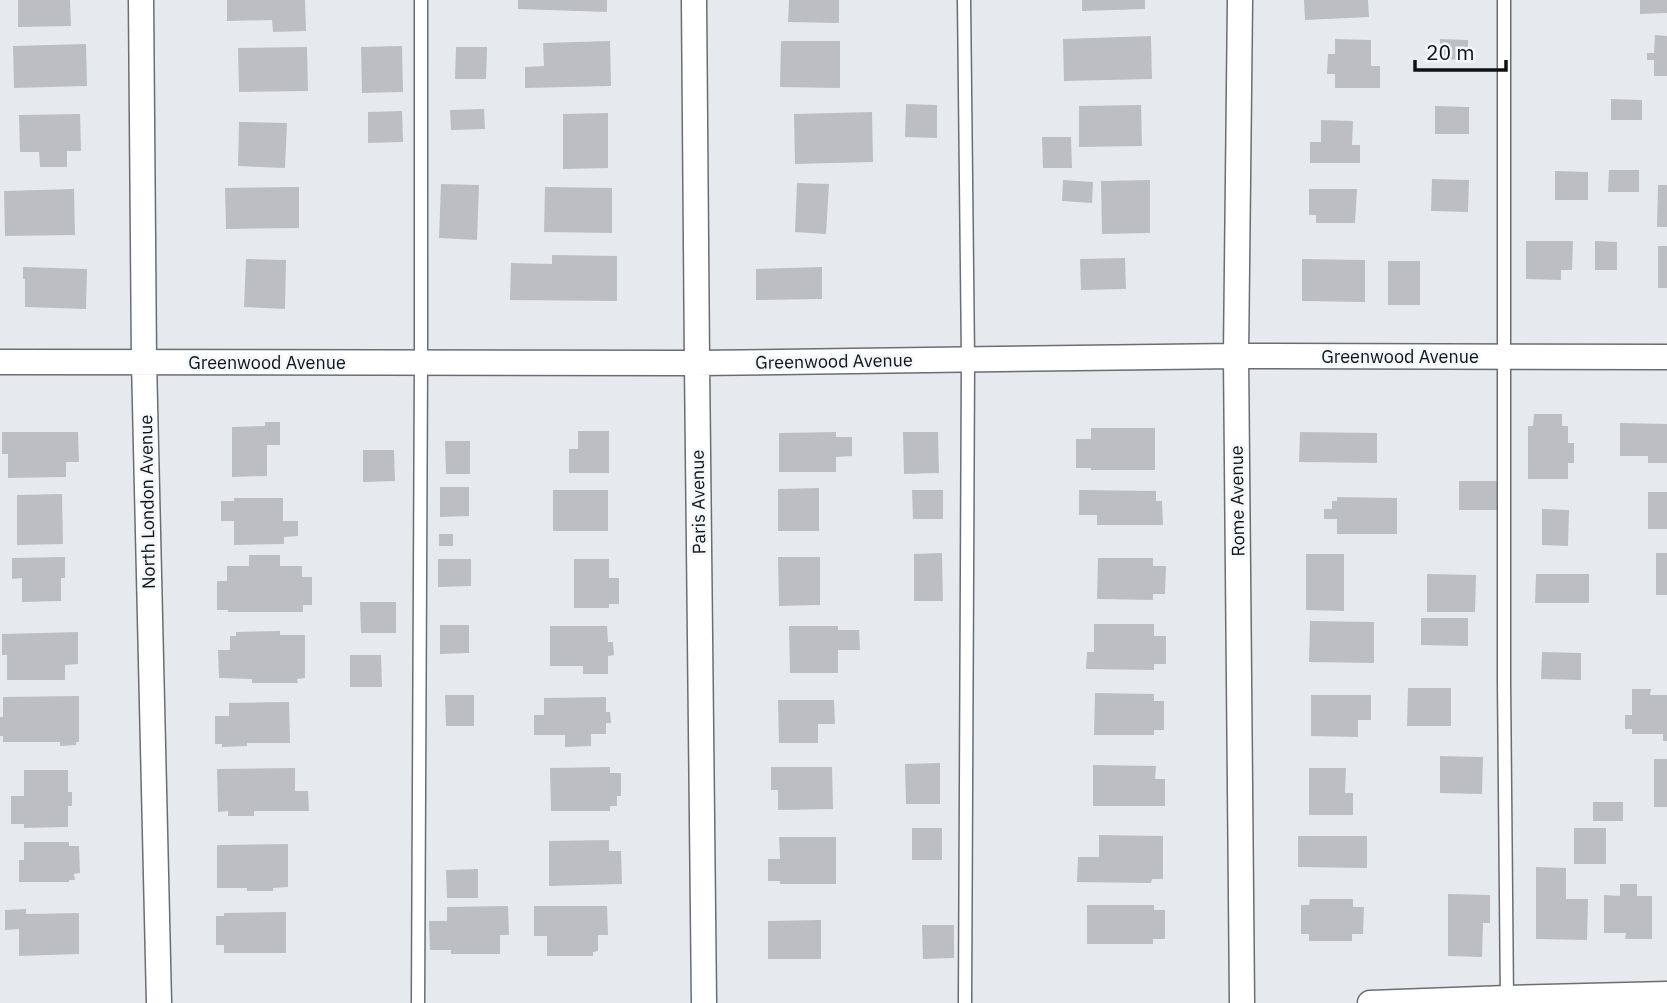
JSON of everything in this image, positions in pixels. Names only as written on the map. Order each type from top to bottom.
[{"type":"street","name":"North London Avenue","points":[[141,0],[144,361],[159,1003]]},
{"type":"street","name":"Paris Avenue","points":[[694,0],[704,1003]]},
{"type":"street","name":"Rome Avenue","points":[[1240,0],[1236,356],[1242,1003]]},
{"type":"street","name":"Greenwood Avenue","points":[[0,362],[697,363],[1236,356],[1667,357]]},
{"type":"street","points":[[1370,1003],[1667,994]]},
{"type":"lane","points":[[418,1003],[421,0]]},
{"type":"lane","points":[[964,0],[968,359],[965,1003]]},
{"type":"lane","points":[[1504,0],[1507,1000]]},
{"type":"building","points":[[18,0],[70,0],[71,26],[18,27]]},
{"type":"building","points":[[227,0],[305,0],[306,31],[273,32],[272,20],[227,21]]},
{"type":"building","points":[[518,0],[607,0],[607,12],[518,9]]},
{"type":"building","points":[[789,0],[839,0],[839,23],[788,22]]},
{"type":"building","points":[[1082,0],[1145,0],[1145,9],[1082,11]]},
{"type":"building","points":[[1304,0],[1368,0],[1369,17],[1305,20]]},
{"type":"building","points":[[1640,0],[1667,0],[1667,13],[1640,14]]},
{"type":"building","points":[[1655,35],[1667,36],[1667,76],[1654,76],[1654,60],[1647,60],[1647,53],[1654,53]]},
{"type":"building","points":[[1151,36],[1152,79],[1064,81],[1063,39]]},
{"type":"building","points":[[1335,39],[1371,40],[1371,66],[1380,66],[1380,88],[1335,88],[1335,74],[1327,74],[1328,54],[1335,54]]},
{"type":"building","points":[[1440,39],[1468,40],[1468,60],[1440,59]]},
{"type":"building","points":[[610,41],[611,86],[525,88],[525,67],[544,66],[543,43]]},
{"type":"building","points":[[781,41],[840,41],[840,88],[780,87]]},
{"type":"building","points":[[86,44],[87,86],[14,88],[13,46]]},
{"type":"building","points":[[402,46],[403,92],[362,93],[361,47]]},
{"type":"building","points":[[307,47],[308,91],[239,92],[238,48]]},
{"type":"building","points":[[456,47],[487,47],[486,79],[455,79]]},
{"type":"building","points":[[1611,99],[1642,100],[1642,120],[1611,120]]},
{"type":"building","points":[[906,104],[937,105],[937,138],[905,137]]},
{"type":"building","points":[[1141,105],[1142,146],[1079,147],[1079,106]]},
{"type":"building","points":[[1435,106],[1469,107],[1469,134],[1435,134]]},
{"type":"building","points":[[484,109],[485,129],[451,130],[450,110]]},
{"type":"building","points":[[402,111],[403,142],[368,143],[368,112]]},
{"type":"building","points":[[872,112],[873,162],[795,164],[794,114]]},
{"type":"building","points":[[608,113],[608,168],[563,169],[563,114]]},
{"type":"building","points":[[80,114],[81,151],[67,151],[67,167],[40,167],[39,152],[20,152],[19,115]]},
{"type":"building","points":[[1321,120],[1353,121],[1352,145],[1360,145],[1360,163],[1310,163],[1310,142],[1321,142]]},
{"type":"building","points":[[239,122],[287,123],[285,168],[238,166]]},
{"type":"building","points":[[1042,137],[1071,137],[1072,168],[1043,168]]},
{"type":"building","points":[[1609,170],[1639,170],[1639,192],[1608,192]]},
{"type":"building","points":[[1555,171],[1588,172],[1588,200],[1555,200]]},
{"type":"building","points":[[1432,179],[1469,180],[1468,212],[1431,211]]},
{"type":"building","points":[[1063,180],[1093,182],[1092,203],[1062,201]]},
{"type":"building","points":[[1150,180],[1150,233],[1102,234],[1101,181]]},
{"type":"building","points":[[797,183],[829,184],[826,234],[795,232]]},
{"type":"building","points":[[441,184],[479,185],[477,240],[439,238]]},
{"type":"building","points":[[1658,185],[1667,185],[1667,227],[1657,227]]},
{"type":"building","points":[[299,187],[299,228],[226,229],[225,188]]},
{"type":"building","points":[[545,187],[612,188],[612,233],[544,232]]},
{"type":"building","points":[[74,189],[75,235],[5,236],[4,191]]},
{"type":"building","points":[[1309,189],[1357,189],[1355,223],[1316,223],[1316,215],[1309,215]]},
{"type":"building","points":[[1526,241],[1573,241],[1572,270],[1561,270],[1561,280],[1526,279]]},
{"type":"building","points":[[1595,241],[1617,242],[1617,270],[1595,270]]},
{"type":"building","points":[[1658,246],[1667,246],[1667,288],[1658,288]]},
{"type":"building","points":[[552,255],[617,256],[617,301],[510,300],[511,263],[552,264]]},
{"type":"building","points":[[1125,258],[1126,289],[1081,290],[1080,259]]},
{"type":"building","points":[[246,259],[286,260],[285,309],[244,307]]},
{"type":"building","points":[[1302,259],[1365,260],[1365,302],[1302,301]]},
{"type":"building","points":[[1388,261],[1420,261],[1420,305],[1388,305]]},
{"type":"building","points":[[23,267],[87,269],[86,309],[25,307]]},
{"type":"building","points":[[822,267],[822,299],[756,300],[756,269]]},
{"type":"building","points":[[1534,414],[1562,414],[1562,426],[1568,426],[1568,443],[1574,443],[1574,463],[1568,463],[1568,479],[1528,479],[1528,426],[1533,426]]},
{"type":"building","points":[[265,422],[280,422],[280,445],[267,445],[267,476],[232,477],[232,427],[265,426]]},
{"type":"building","points":[[1620,423],[1667,424],[1667,463],[1648,463],[1648,456],[1620,456]]},
{"type":"building","points":[[1091,428],[1155,428],[1155,470],[1076,468],[1076,439],[1091,439]]},
{"type":"building","points":[[578,431],[609,431],[609,473],[569,473],[569,449],[578,449]]},
{"type":"building","points":[[2,432],[78,432],[79,462],[66,462],[66,477],[8,478],[8,454],[2,454]]},
{"type":"building","points":[[836,432],[836,437],[852,437],[852,456],[836,457],[836,472],[779,472],[779,433]]},
{"type":"building","points":[[903,432],[938,432],[939,473],[904,474]]},
{"type":"building","points":[[1300,432],[1377,433],[1377,463],[1299,462]]},
{"type":"building","points":[[445,441],[470,441],[470,474],[446,474]]},
{"type":"building","points":[[363,450],[394,450],[395,481],[363,482]]},
{"type":"building","points":[[1459,481],[1498,481],[1497,510],[1459,510]]},
{"type":"building","points":[[440,487],[469,487],[469,516],[440,517]]},
{"type":"building","points":[[819,488],[819,531],[778,531],[778,489]]},
{"type":"building","points":[[553,490],[608,490],[608,531],[553,531]]},
{"type":"building","points":[[912,490],[943,490],[943,519],[913,519]]},
{"type":"building","points":[[1079,490],[1156,491],[1156,501],[1162,501],[1163,525],[1097,525],[1097,515],[1079,515]]},
{"type":"building","points":[[1648,492],[1667,492],[1667,529],[1648,529]]},
{"type":"building","points":[[62,494],[63,544],[17,545],[17,495]]},
{"type":"building","points":[[1337,497],[1397,498],[1397,534],[1337,534],[1337,519],[1324,519],[1324,509],[1332,509],[1332,501],[1337,501]]},
{"type":"building","points":[[234,498],[283,498],[283,521],[298,521],[298,536],[284,537],[284,544],[234,545],[234,521],[221,521],[221,501],[234,501]]},
{"type":"building","points":[[1542,509],[1569,510],[1568,546],[1542,545]]},
{"type":"building","points":[[439,534],[453,534],[453,546],[439,546]]},
{"type":"building","points":[[942,553],[943,601],[914,601],[914,554]]},
{"type":"building","points":[[1656,553],[1667,553],[1667,595],[1656,595]]},
{"type":"building","points":[[1306,554],[1344,554],[1344,611],[1306,610]]},
{"type":"building","points":[[249,555],[280,555],[280,566],[302,566],[302,577],[312,577],[312,605],[303,605],[303,612],[217,610],[217,581],[227,581],[227,566],[249,566]]},
{"type":"building","points":[[65,557],[61,601],[22,602],[22,578],[12,579],[12,558]]},
{"type":"building","points":[[778,557],[820,557],[820,605],[779,606]]},
{"type":"building","points":[[1098,558],[1153,558],[1153,566],[1166,566],[1165,594],[1153,594],[1153,600],[1097,599]]},
{"type":"building","points":[[438,559],[471,559],[471,586],[438,587]]},
{"type":"building","points":[[574,559],[609,559],[609,578],[619,578],[619,604],[609,604],[609,608],[574,608]]},
{"type":"building","points":[[1427,574],[1476,575],[1475,612],[1427,612]]},
{"type":"building","points":[[1536,574],[1589,574],[1589,603],[1535,603]]},
{"type":"building","points":[[360,602],[396,602],[396,633],[361,633]]},
{"type":"building","points":[[1421,618],[1468,618],[1468,646],[1421,645]]},
{"type":"building","points":[[1310,621],[1374,622],[1374,663],[1309,662]]},
{"type":"building","points":[[1094,624],[1154,624],[1154,636],[1166,636],[1166,664],[1154,664],[1154,670],[1086,669],[1087,652],[1094,652]]},
{"type":"building","points":[[440,625],[469,625],[469,653],[440,654]]},
{"type":"building","points":[[550,626],[607,626],[608,642],[613,642],[614,655],[608,656],[608,674],[583,674],[583,666],[550,666]]},
{"type":"building","points":[[789,626],[838,626],[838,630],[859,630],[860,650],[838,650],[838,673],[790,673]]},
{"type":"building","points":[[280,631],[280,635],[305,635],[305,678],[297,679],[298,683],[252,683],[252,679],[219,678],[218,650],[230,650],[230,636],[236,636],[236,632]]},
{"type":"building","points":[[78,632],[78,664],[65,665],[65,680],[7,680],[7,655],[2,655],[2,634]]},
{"type":"building","points":[[1542,652],[1581,653],[1581,680],[1541,679]]},
{"type":"building","points":[[350,655],[381,655],[382,687],[350,687]]},
{"type":"building","points":[[1408,688],[1451,688],[1451,726],[1407,726]]},
{"type":"building","points":[[1632,689],[1651,689],[1650,695],[1667,695],[1667,741],[1663,741],[1663,734],[1632,734],[1632,729],[1625,729],[1625,715],[1632,715]]},
{"type":"building","points":[[1095,693],[1154,694],[1154,701],[1164,701],[1164,730],[1154,730],[1154,735],[1094,735]]},
{"type":"building","points":[[445,695],[474,695],[474,726],[446,726]]},
{"type":"building","points":[[1311,695],[1371,695],[1371,720],[1358,720],[1358,737],[1311,736]]},
{"type":"building","points":[[79,696],[79,742],[76,742],[76,745],[60,746],[60,742],[3,742],[3,736],[0,736],[0,717],[3,717],[3,697]]},
{"type":"building","points":[[606,697],[606,712],[610,712],[611,723],[606,723],[606,734],[591,734],[591,746],[565,747],[565,735],[534,735],[534,715],[544,715],[544,698]]},
{"type":"building","points":[[778,700],[834,700],[835,724],[818,724],[818,743],[779,743]]},
{"type":"building","points":[[289,702],[290,743],[247,743],[247,746],[222,747],[222,744],[215,744],[215,716],[229,716],[229,703]]},
{"type":"building","points":[[1440,756],[1483,757],[1482,794],[1440,793]]},
{"type":"building","points":[[1654,759],[1667,759],[1667,807],[1654,807]]},
{"type":"building","points":[[940,763],[940,804],[906,804],[905,764]]},
{"type":"building","points":[[1093,765],[1156,766],[1155,779],[1165,779],[1165,806],[1093,806]]},
{"type":"building","points":[[610,767],[610,773],[621,773],[621,796],[617,796],[617,806],[610,806],[610,811],[551,811],[550,768]]},
{"type":"building","points":[[771,767],[832,767],[833,809],[778,810],[778,790],[771,790]]},
{"type":"building","points":[[295,768],[295,791],[308,791],[309,811],[254,811],[254,816],[228,816],[228,811],[218,812],[217,769]]},
{"type":"building","points":[[1309,768],[1346,768],[1345,793],[1353,793],[1353,815],[1309,815]]},
{"type":"building","points":[[24,770],[68,770],[68,792],[72,792],[72,806],[68,806],[68,827],[24,828],[24,824],[11,824],[11,796],[24,796]]},
{"type":"building","points":[[1593,802],[1623,802],[1623,821],[1593,821]]},
{"type":"building","points":[[912,828],[942,828],[942,860],[912,860]]},
{"type":"building","points":[[1574,828],[1606,828],[1606,864],[1574,864]]},
{"type":"building","points":[[1099,835],[1163,836],[1163,879],[1152,879],[1151,883],[1077,882],[1078,857],[1099,857]]},
{"type":"building","points":[[1298,836],[1367,836],[1367,868],[1298,867]]},
{"type":"building","points":[[779,837],[836,837],[836,884],[780,884],[780,881],[768,881],[768,859],[780,859]]},
{"type":"building","points":[[609,840],[609,851],[621,851],[622,884],[549,886],[549,841]]},
{"type":"building","points":[[24,842],[69,842],[69,846],[79,846],[80,873],[74,874],[75,880],[69,882],[19,882],[19,860],[24,860]]},
{"type":"building","points":[[288,844],[288,887],[273,888],[273,891],[217,888],[217,845]]},
{"type":"building","points":[[1536,867],[1566,868],[1566,899],[1588,899],[1587,940],[1536,939]]},
{"type":"building","points":[[478,869],[478,898],[447,898],[446,870]]},
{"type":"building","points":[[1620,884],[1637,884],[1637,896],[1652,896],[1652,939],[1625,939],[1626,933],[1604,933],[1604,895],[1620,896]]},
{"type":"building","points":[[1448,894],[1490,895],[1490,923],[1483,923],[1482,957],[1448,956]]},
{"type":"building","points":[[1310,899],[1353,899],[1353,907],[1364,907],[1363,934],[1352,934],[1352,941],[1309,941],[1309,934],[1301,934],[1301,905],[1309,905]]},
{"type":"building","points":[[1087,905],[1154,905],[1154,910],[1165,910],[1165,939],[1153,939],[1153,944],[1087,944]]},
{"type":"building","points":[[508,906],[509,935],[500,935],[500,954],[451,954],[451,950],[430,950],[429,921],[447,921],[447,907]]},
{"type":"building","points":[[534,906],[607,906],[608,935],[598,935],[598,951],[593,952],[593,956],[547,956],[547,936],[534,936]]},
{"type":"building","points":[[26,909],[26,914],[79,913],[79,954],[19,956],[19,929],[5,930],[5,910]]},
{"type":"building","points":[[286,912],[286,953],[224,953],[224,945],[216,945],[216,916],[224,916],[224,913]]},
{"type":"building","points":[[821,920],[821,959],[768,959],[768,921]]},
{"type":"building","points":[[922,925],[954,925],[954,958],[923,959]]}]
